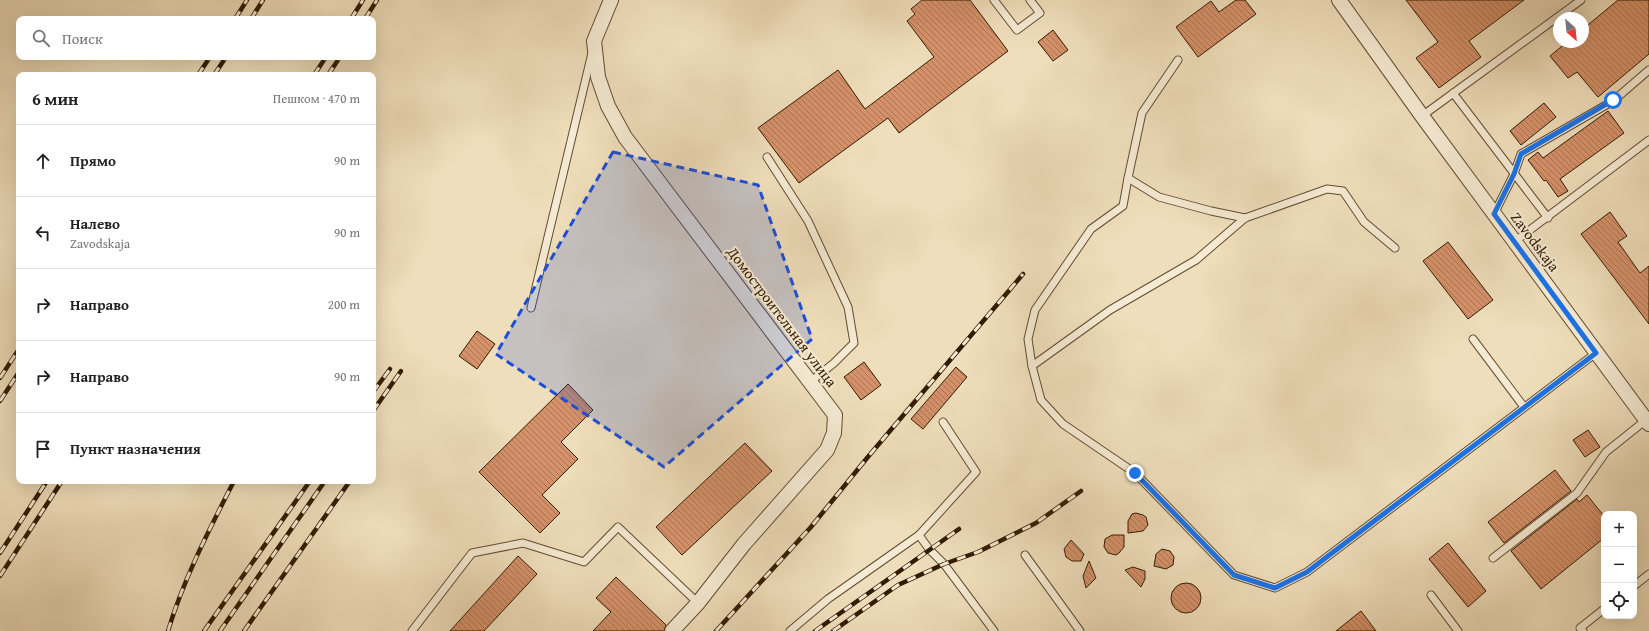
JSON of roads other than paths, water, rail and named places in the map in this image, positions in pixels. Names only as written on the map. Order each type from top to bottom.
[{"type":"street","name":"Домостроительная улица","points":[[611,0],[594,41],[598,77],[608,106],[625,137],[835,415],[834,433],[827,450],[744,544],[698,602],[672,631]]},
{"type":"street","name":"Zavodskaja","points":[[1340,0],[1422,116],[1648,422]]},
{"type":"lane","points":[[994,0],[1017,30],[1040,13],[1030,0]]},
{"type":"lane","points":[[1422,116],[1581,0]]},
{"type":"lane","points":[[531,308],[594,41]]},
{"type":"lane","points":[[1178,60],[1142,113],[1123,206],[1091,229],[1034,310],[1028,340],[1032,366],[1041,400],[1063,424],[1135,473],[1234,575],[1275,588],[1307,572],[1596,353]]},
{"type":"lane","points":[[1494,214],[1514,174],[1521,154],[1613,100],[1649,70]]},
{"type":"lane","points":[[1453,93],[1548,218]]},
{"type":"lane","points":[[1514,242],[1548,218],[1649,140]]},
{"type":"lane","points":[[767,157],[808,221],[848,307],[854,343],[810,382]]},
{"type":"lane","points":[[1128,178],[1159,197],[1211,211],[1245,218]]},
{"type":"lane","points":[[1032,366],[1110,310],[1196,260],[1245,218],[1327,189],[1343,190],[1364,222],[1395,248]]},
{"type":"lane","points":[[1473,339],[1524,407]]},
{"type":"lane","points":[[790,631],[828,599],[919,535],[976,472],[943,422]]},
{"type":"lane","points":[[1494,558],[1577,493],[1606,452],[1648,422]]},
{"type":"lane","points":[[412,631],[472,553],[523,543],[584,562],[618,527],[698,602]]},
{"type":"lane","points":[[919,535],[929,549],[944,564],[994,631]]},
{"type":"lane","points":[[1025,556],[1080,631]]},
{"type":"lane","points":[[1637,584],[1649,575]]},
{"type":"lane","points":[[1431,595],[1458,631]]},
{"type":"lane","points":[[1583,631],[1580,628],[1601,612]]},
{"type":"railway","points":[[237,16],[247,0]]},
{"type":"railway","points":[[253,16],[263,0]]},
{"type":"railway","points":[[353,16],[363,0]]},
{"type":"railway","points":[[367,16],[377,0]]},
{"type":"railway","points":[[200,72],[208,60]]},
{"type":"railway","points":[[216,72],[224,60]]},
{"type":"railway","points":[[316,72],[324,60]]},
{"type":"railway","points":[[330,72],[338,60]]},
{"type":"railway","points":[[716,631],[811,527],[867,458],[1023,274]]},
{"type":"railway","points":[[0,378],[16,354]]},
{"type":"railway","points":[[376,388],[390,369]]},
{"type":"railway","points":[[376,407],[401,371]]},
{"type":"railway","points":[[0,401],[16,377]]},
{"type":"railway","points":[[0,553],[45,484]]},
{"type":"railway","points":[[0,576],[60,484]]},
{"type":"railway","points":[[168,631],[189,573],[232,484]]},
{"type":"railway","points":[[204,631],[308,484]]},
{"type":"railway","points":[[220,631],[323,484]]},
{"type":"railway","points":[[244,631],[348,484]]},
{"type":"railway","points":[[833,631],[898,585],[944,564],[978,552],[1036,523],[1081,491]]},
{"type":"railway","points":[[815,631],[959,529]]}]
